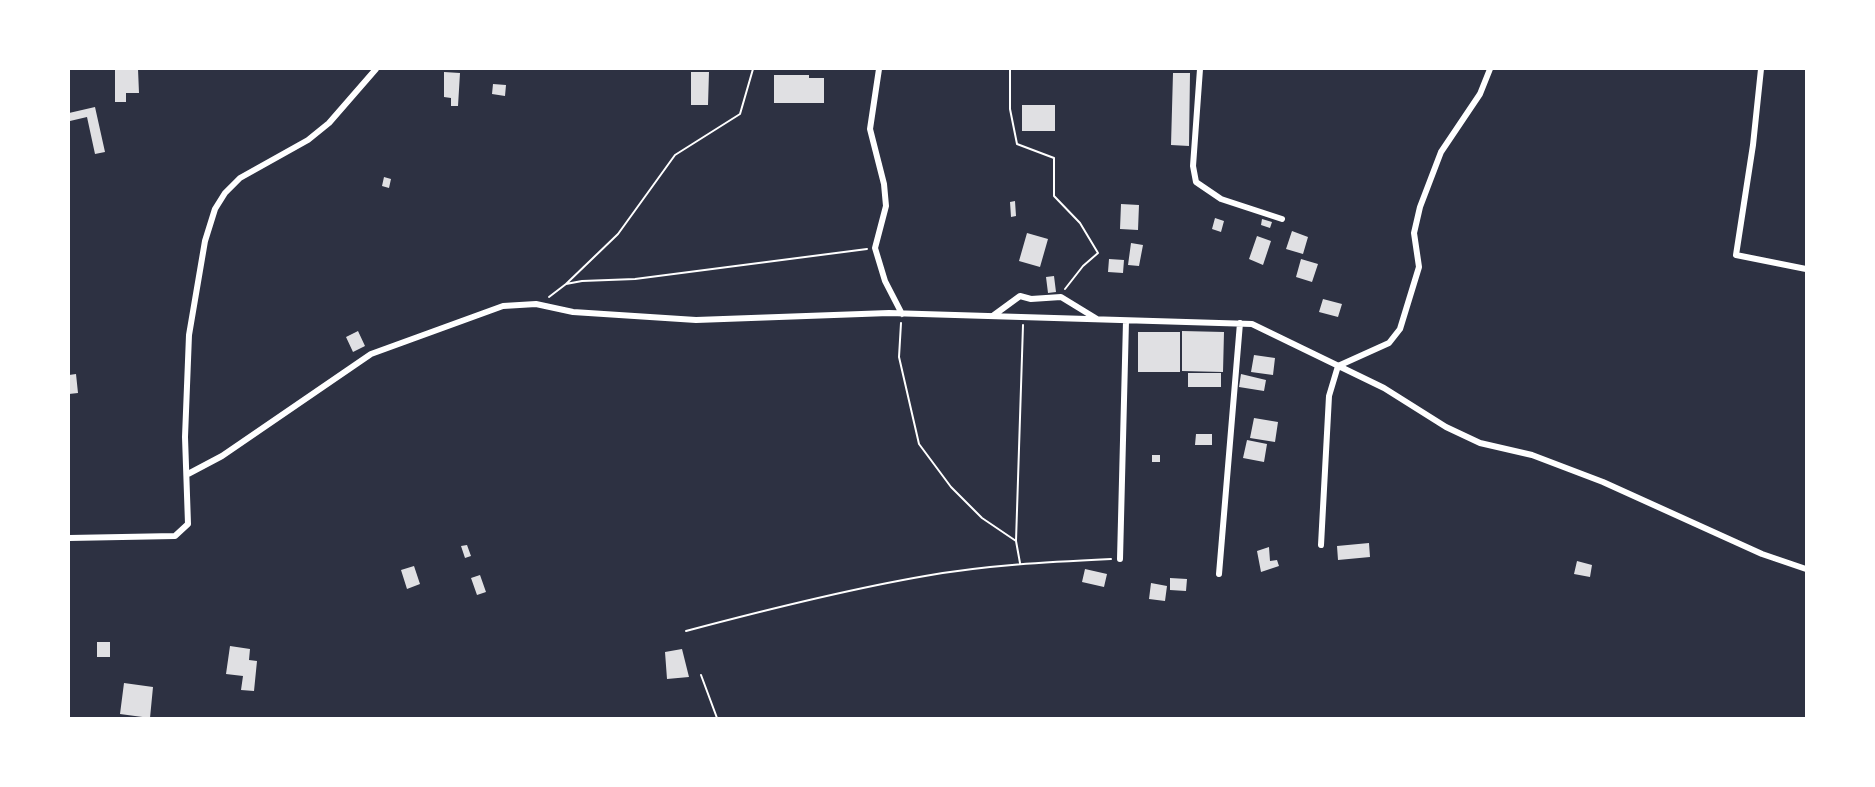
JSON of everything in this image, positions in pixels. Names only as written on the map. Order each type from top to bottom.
[{"type":"street","points":[[69,538],[175,536],[188,524],[185,438],[189,335],[201,260],[215,209],[225,193],[240,178],[308,140],[329,123],[376,69]]},
{"type":"street","points":[[879,69],[870,129],[884,184],[886,206],[875,248],[885,281],[902,314]]},
{"type":"street","points":[[1200,69],[1193,166],[1196,182],[1221,199],[1282,219]]},
{"type":"street","points":[[1322,545],[1329,396],[1338,366],[1389,343],[1400,329],[1419,267],[1414,233],[1424,196],[1441,152],[1480,94],[1490,69]]},
{"type":"street","points":[[1761,69],[1753,145],[1736,255],[1806,269]]},
{"type":"street","points":[[994,315],[1020,296],[1031,299],[1061,297],[1098,319]]},
{"type":"street","points":[[188,474],[222,456],[371,354],[503,306],[536,304],[573,312],[696,320],[902,314],[1240,323],[1252,324],[1384,388],[1446,427],[1480,443],[1532,455],[1603,482],[1762,554],[1806,569]]},
{"type":"street","points":[[1120,559],[1126,321]]},
{"type":"street","points":[[1219,574],[1240,323]]},
{"type":"path","points":[[536,304],[566,284],[618,234],[675,155],[740,114],[753,69]]},
{"type":"path","points":[[1010,69],[1010,110],[1017,144],[1054,158],[1054,196],[1080,223],[1098,253],[1083,266],[1061,297]]},
{"type":"path","points":[[566,284],[635,279],[783,258],[830,256],[875,248]]},
{"type":"path","points":[[902,314],[899,357],[919,444],[951,487],[982,518],[1016,541]]},
{"type":"path","points":[[1020,563],[1016,541],[1024,333],[1021,317]]},
{"type":"path","points":[[686,631],[808,599],[926,576],[1020,563],[1120,559]]},
{"type":"path","points":[[701,675],[717,718]]},
{"type":"building","points":[[115,69],[138,69],[139,93],[126,93],[126,102],[115,102]]},
{"type":"building","points":[[444,72],[460,73],[458,106],[451,106],[451,98],[444,97]]},
{"type":"building","points":[[691,72],[709,72],[708,105],[691,105]]},
{"type":"building","points":[[1173,73],[1190,73],[1189,146],[1171,145]]},
{"type":"building","points":[[774,75],[809,75],[809,78],[824,78],[824,103],[774,103]]},
{"type":"building","points":[[493,84],[506,85],[505,96],[492,94]]},
{"type":"building","points":[[1022,105],[1055,105],[1055,131],[1022,131]]},
{"type":"building","points":[[95,107],[105,152],[95,154],[87,117],[70,121],[69,113]]},
{"type":"building","points":[[384,177],[391,179],[389,188],[382,186]]},
{"type":"building","points":[[1015,201],[1016,216],[1011,217],[1010,202]]},
{"type":"building","points":[[1121,204],[1139,205],[1138,230],[1120,229]]},
{"type":"building","points":[[1215,218],[1224,221],[1221,232],[1212,229]]},
{"type":"building","points":[[1262,219],[1272,222],[1270,228],[1261,225]]},
{"type":"building","points":[[1292,231],[1308,237],[1303,254],[1286,249]]},
{"type":"building","points":[[1027,233],[1048,239],[1040,267],[1019,261]]},
{"type":"building","points":[[1257,236],[1271,241],[1263,265],[1249,259]]},
{"type":"building","points":[[1131,243],[1143,245],[1139,266],[1128,265]]},
{"type":"building","points":[[1109,259],[1124,260],[1123,273],[1108,272]]},
{"type":"building","points":[[1301,259],[1318,264],[1312,282],[1296,277]]},
{"type":"building","points":[[1054,276],[1056,292],[1048,293],[1046,277]]},
{"type":"building","points":[[1323,299],[1342,304],[1338,317],[1319,312]]},
{"type":"building","points":[[358,331],[365,346],[353,352],[346,337]]},
{"type":"building","points":[[1182,331],[1224,332],[1223,372],[1182,371]]},
{"type":"building","points":[[1138,332],[1180,332],[1180,372],[1138,372]]},
{"type":"building","points":[[1254,355],[1275,358],[1273,375],[1251,372]]},
{"type":"building","points":[[1188,373],[1221,373],[1221,387],[1188,387]]},
{"type":"building","points":[[76,374],[78,393],[69,394],[69,375]]},
{"type":"building","points":[[1241,374],[1266,380],[1264,391],[1239,387]]},
{"type":"building","points":[[1254,418],[1278,422],[1275,442],[1250,438]]},
{"type":"building","points":[[1196,434],[1212,434],[1212,445],[1195,445]]},
{"type":"building","points":[[1247,440],[1267,444],[1264,462],[1243,458]]},
{"type":"building","points":[[1152,455],[1160,455],[1160,462],[1152,462]]},
{"type":"building","points":[[1369,543],[1370,557],[1338,560],[1337,546]]},
{"type":"building","points":[[467,545],[471,556],[465,558],[461,546]]},
{"type":"building","points":[[1269,547],[1270,561],[1277,560],[1279,566],[1261,572],[1257,551]]},
{"type":"building","points":[[1577,561],[1592,565],[1590,577],[1574,574]]},
{"type":"building","points":[[414,566],[420,584],[407,589],[401,570]]},
{"type":"building","points":[[1085,569],[1107,574],[1104,587],[1082,582]]},
{"type":"building","points":[[480,575],[486,592],[477,595],[471,578]]},
{"type":"building","points":[[1170,578],[1187,579],[1186,591],[1170,590]]},
{"type":"building","points":[[1151,583],[1167,586],[1165,601],[1149,599]]},
{"type":"building","points":[[97,642],[110,642],[110,657],[97,657]]},
{"type":"building","points":[[230,646],[250,649],[249,660],[257,661],[254,691],[241,690],[243,676],[226,674]]},
{"type":"building","points":[[682,649],[689,677],[667,679],[665,652]]},
{"type":"building","points":[[124,683],[153,687],[150,718],[120,714]]}]
